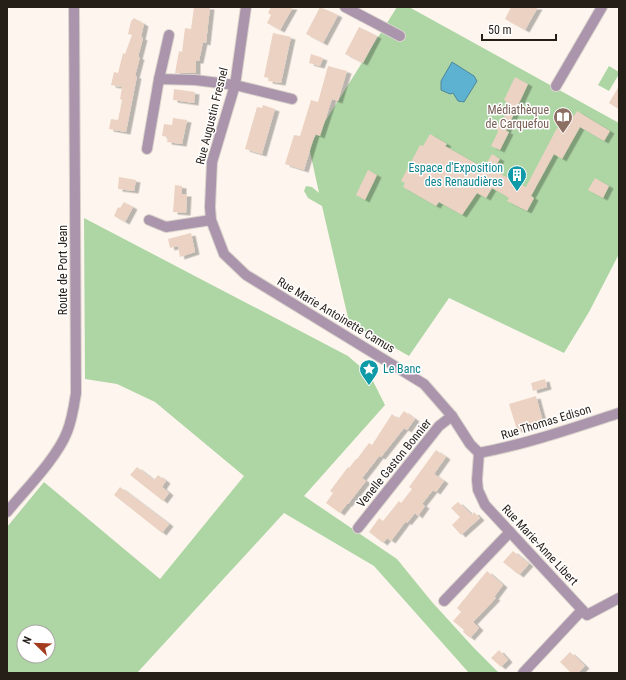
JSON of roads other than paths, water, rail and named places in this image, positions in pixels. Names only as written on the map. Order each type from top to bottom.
[{"type":"street","name":"Route de Port Jean","points":[[7,512],[51,459],[59,447],[73,413],[76,393],[74,7]]},
{"type":"street","name":"Rue Augustin Fresnel","points":[[224,254],[211,220],[210,207],[212,162],[235,85],[246,7]]},
{"type":"street","points":[[345,7],[400,36]]},
{"type":"street","points":[[556,86],[602,7]]},
{"type":"street","points":[[147,149],[168,35]]},
{"type":"street","points":[[159,79],[194,80],[235,85],[292,99]]},
{"type":"street","points":[[150,220],[166,227],[211,220]]},
{"type":"street","name":"Rue Marie Antoinette Camus","points":[[224,254],[246,275],[424,384],[452,416],[470,444],[479,453]]},
{"type":"street","name":"Rue Thomas Edison","points":[[479,453],[500,450],[533,441],[619,413]]},
{"type":"street","name":"Venelle Gaston Bonnier","points":[[358,528],[438,426],[452,416]]},
{"type":"street","name":"Rue Marie-Anne Libert","points":[[479,453],[477,473],[478,490],[485,505],[582,610]]},
{"type":"street","points":[[444,601],[510,532]]},
{"type":"street","points":[[523,673],[582,610],[588,615],[619,598]]},
{"type":"water","points":[[452,62],[474,76],[477,81],[464,102],[458,101],[453,93],[450,94],[441,90],[441,81]]},
{"type":"place","name":"Médiathèque de Carquefou","points":[[563,134]]},
{"type":"place","name":"Espace d'Exposition des Renaudières","points":[[517,192]]},
{"type":"place","name":"Le Banc","points":[[369,386]]}]
